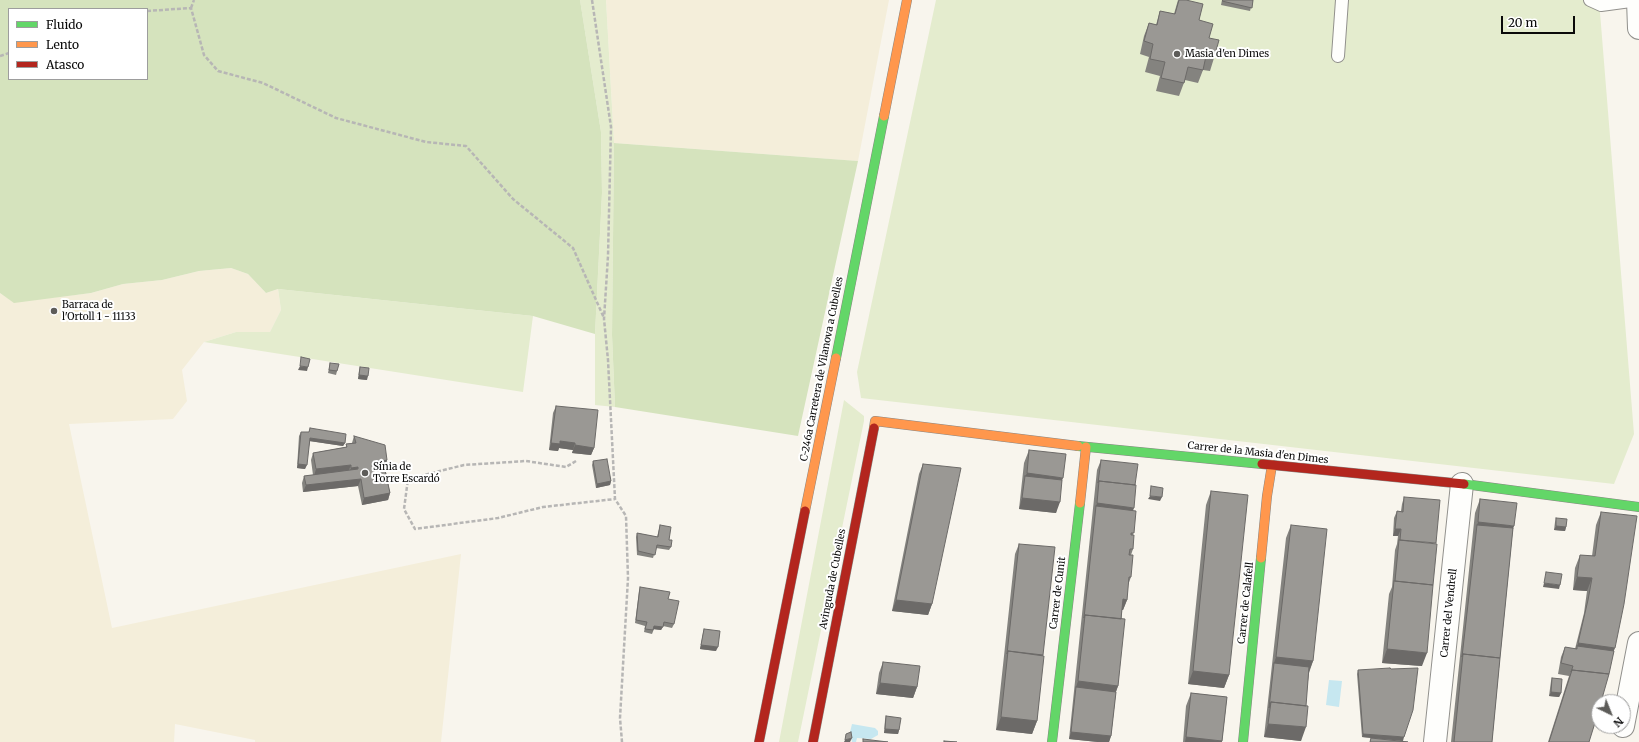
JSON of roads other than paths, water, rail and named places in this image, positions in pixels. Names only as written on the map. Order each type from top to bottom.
[{"type":"street","name":"C-246a Carretera de Vilanova a Cubelles","points":[[759,742],[907,0]]},
{"type":"street","points":[[1638,0],[1639,28]]},
{"type":"street","name":"Carrer de la Masia d'en Dimes","points":[[875,421],[1086,447],[1462,484],[1639,507]]},
{"type":"street","name":"Avinguda de Cubelles","points":[[813,742],[875,421]]},
{"type":"street","name":"Carrer de Cunit","points":[[1052,742],[1086,447]]},
{"type":"street","name":"Carrer de Calafell","points":[[1243,742],[1272,465]]},
{"type":"street","name":"Carrer del Vendrell","points":[[1436,742],[1462,484]]},
{"type":"street","points":[[1629,694],[1639,643]]},
{"type":"lane","points":[[1338,56],[1342,0]]},
{"type":"lane","points":[[1590,0],[1601,5],[1638,0]]},
{"type":"water","points":[[1329,680],[1342,681],[1339,707],[1326,705]]},
{"type":"water","points":[[852,724],[875,728],[878,731],[878,735],[871,739],[857,738],[856,742],[852,742],[850,732]]},
{"type":"place","name":"Masia d'en Dimes","points":[[1177,54]]},
{"type":"place","name":"Barraca de l'Ortoll 1 - 11133","points":[[54,311]]},
{"type":"place","name":"Sínia de Torre Escardó","points":[[365,473]]}]
